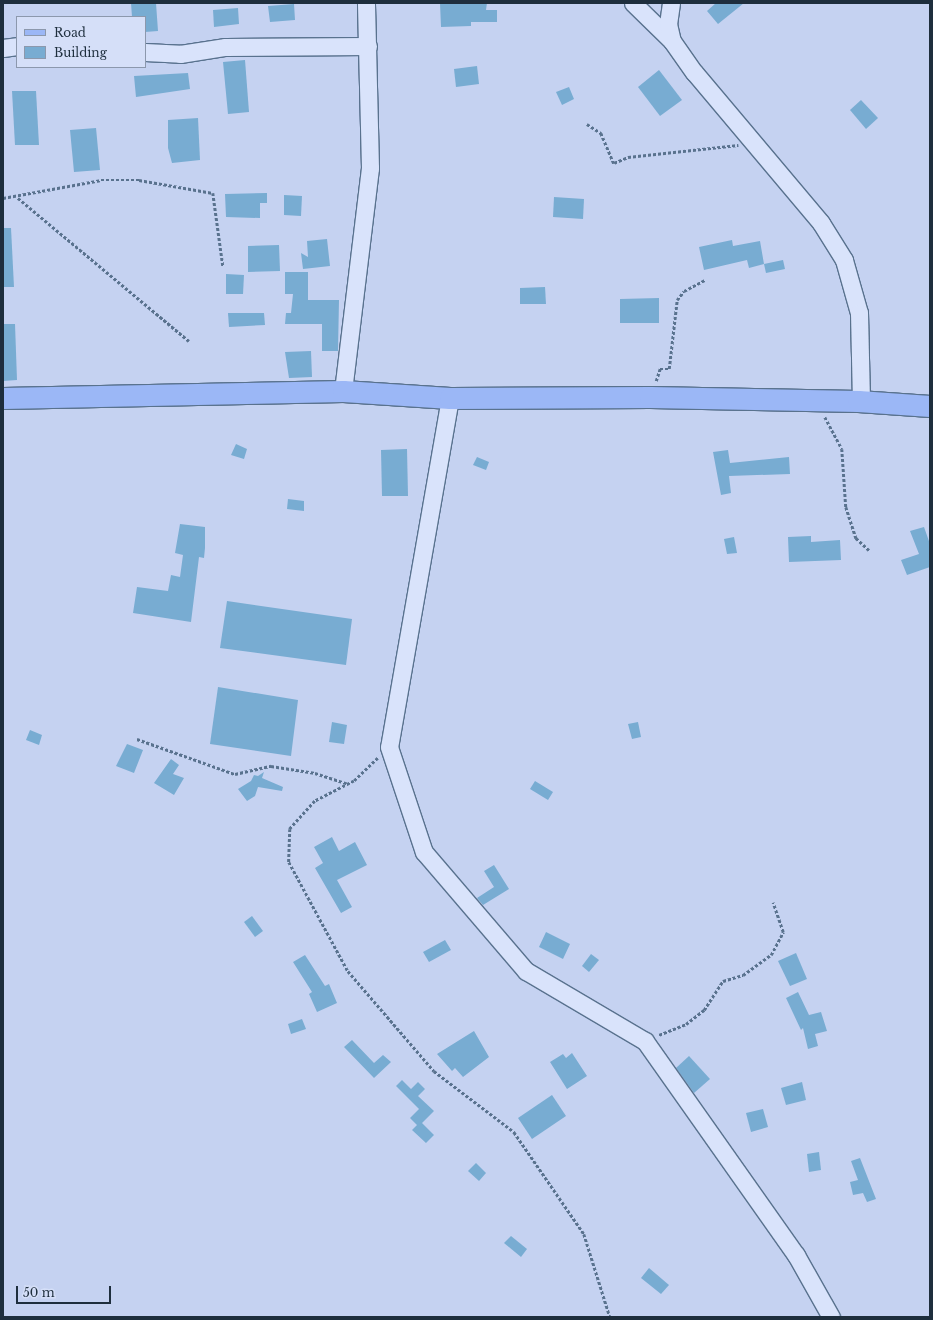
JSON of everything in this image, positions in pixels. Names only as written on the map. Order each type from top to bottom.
[{"type":"main road","points":[[3,398],[343,391],[450,398],[650,397],[816,400],[930,406]]},
{"type":"street","points":[[343,391],[370,168],[366,3]]},
{"type":"street","points":[[633,3],[672,41],[694,72],[747,133],[821,224],[844,260],[859,313],[861,402]]},
{"type":"street","points":[[671,3],[668,24],[672,41]]},
{"type":"street","points":[[3,48],[16,46]]},
{"type":"street","points":[[146,52],[180,54],[225,47],[368,46]]},
{"type":"street","points":[[450,398],[389,747],[424,852],[526,971],[646,1041],[796,1255],[831,1317]]},
{"type":"path","points":[[587,124],[601,133],[614,163],[628,157],[738,145],[747,133]]},
{"type":"path","points":[[3,198],[18,197],[101,180],[139,180],[213,193],[223,266]]},
{"type":"path","points":[[18,197],[189,341]]},
{"type":"path","points":[[650,397],[660,369],[669,369],[677,300],[684,291],[705,280]]},
{"type":"path","points":[[816,400],[842,449],[846,507],[856,538],[869,550]]},
{"type":"path","points":[[137,739],[235,774],[270,766],[315,773],[349,784]]},
{"type":"path","points":[[389,747],[349,784],[315,801],[290,829],[289,862],[348,971],[434,1071],[514,1132],[584,1234],[610,1317]]},
{"type":"path","points":[[646,1041],[686,1024],[704,1010],[723,981],[743,975],[771,955],[783,932],[774,903]]},
{"type":"building","points":[[131,3],[156,3],[158,31],[146,32],[146,16],[132,16]]},
{"type":"building","points":[[440,3],[487,3],[486,10],[497,10],[497,22],[471,22],[471,26],[441,27]]},
{"type":"building","points":[[716,3],[744,3],[718,24],[707,11]]},
{"type":"building","points":[[294,4],[295,20],[270,22],[268,6]]},
{"type":"building","points":[[238,8],[239,24],[214,27],[213,10]]},
{"type":"building","points":[[245,60],[249,112],[228,114],[223,62]]},
{"type":"building","points":[[477,66],[479,84],[456,87],[454,69]]},
{"type":"building","points":[[659,70],[682,100],[660,116],[638,87]]},
{"type":"building","points":[[188,73],[190,89],[136,97],[134,76]]},
{"type":"building","points":[[569,87],[574,99],[562,105],[556,92]]},
{"type":"building","points":[[12,91],[36,91],[39,145],[15,145]]},
{"type":"building","points":[[861,100],[878,118],[866,129],[850,110]]},
{"type":"building","points":[[198,118],[200,160],[172,163],[168,148],[168,120]]},
{"type":"building","points":[[96,128],[100,170],[74,172],[70,130]]},
{"type":"building","points":[[267,193],[267,203],[260,203],[260,218],[226,217],[225,194]]},
{"type":"building","points":[[284,195],[302,196],[301,216],[284,215]]},
{"type":"building","points":[[554,197],[584,199],[583,219],[553,217]]},
{"type":"building","points":[[3,228],[11,228],[14,287],[3,287]]},
{"type":"building","points":[[327,239],[330,266],[303,269],[301,253],[308,257],[307,241]]},
{"type":"building","points":[[732,240],[733,246],[760,241],[764,264],[749,268],[747,260],[704,270],[699,247]]},
{"type":"building","points":[[279,245],[280,271],[248,272],[248,246]]},
{"type":"building","points":[[783,260],[785,269],[766,273],[764,264]]},
{"type":"building","points":[[285,272],[308,272],[308,300],[339,300],[338,351],[322,351],[322,324],[285,324],[286,313],[291,313],[293,294],[285,294]]},
{"type":"building","points":[[226,274],[244,275],[243,294],[226,294]]},
{"type":"building","points":[[545,287],[546,304],[520,304],[520,288]]},
{"type":"building","points":[[659,298],[659,323],[620,323],[620,299]]},
{"type":"building","points":[[228,313],[264,313],[265,325],[229,327]]},
{"type":"building","points":[[3,324],[15,324],[17,380],[3,381]]},
{"type":"building","points":[[311,351],[312,377],[289,378],[285,352]]},
{"type":"building","points":[[236,444],[247,449],[244,459],[231,455]]},
{"type":"building","points":[[407,449],[408,496],[382,496],[381,450]]},
{"type":"building","points":[[728,450],[730,463],[789,457],[790,474],[729,476],[731,493],[721,495],[713,452]]},
{"type":"building","points":[[477,457],[489,462],[486,470],[473,465]]},
{"type":"building","points":[[288,499],[304,501],[304,511],[287,509]]},
{"type":"building","points":[[180,524],[205,527],[204,558],[199,557],[191,622],[133,613],[137,587],[168,591],[171,575],[180,577],[183,555],[175,553]]},
{"type":"building","points":[[924,527],[930,544],[930,567],[907,575],[901,560],[919,554],[910,531]]},
{"type":"building","points":[[811,536],[811,542],[840,540],[841,560],[789,562],[788,537]]},
{"type":"building","points":[[734,537],[737,553],[727,554],[724,539]]},
{"type":"building","points":[[227,601],[352,619],[346,665],[220,648]]},
{"type":"building","points":[[218,687],[298,700],[291,756],[210,744]]},
{"type":"building","points":[[332,722],[347,725],[344,744],[329,742]]},
{"type":"building","points":[[638,722],[641,737],[632,739],[628,724]]},
{"type":"building","points":[[30,730],[42,735],[39,745],[26,740]]},
{"type":"building","points":[[127,744],[143,750],[134,773],[116,766]]},
{"type":"building","points":[[171,759],[179,765],[173,774],[184,778],[174,795],[154,783]]},
{"type":"building","points":[[264,772],[262,778],[283,787],[282,791],[258,787],[255,796],[247,801],[238,789],[251,781],[254,775],[258,776]]},
{"type":"building","points":[[535,781],[553,792],[548,800],[530,789]]},
{"type":"building","points":[[332,837],[339,851],[355,842],[367,865],[337,880],[352,907],[341,913],[315,868],[323,863],[314,847]]},
{"type":"building","points":[[494,865],[509,889],[483,905],[477,898],[494,887],[484,871]]},
{"type":"building","points":[[252,916],[263,931],[255,937],[244,922]]},
{"type":"building","points":[[546,932],[570,944],[563,959],[539,947]]},
{"type":"building","points":[[445,940],[451,950],[429,962],[423,952]]},
{"type":"building","points":[[796,953],[807,979],[790,986],[778,961]]},
{"type":"building","points":[[591,954],[599,960],[589,972],[582,966]]},
{"type":"building","points":[[305,955],[325,986],[329,984],[337,1003],[317,1012],[309,994],[312,992],[293,962]]},
{"type":"building","points":[[798,992],[809,1015],[821,1012],[827,1031],[815,1034],[818,1046],[808,1049],[803,1028],[801,1030],[786,998]]},
{"type":"building","points":[[302,1019],[306,1029],[291,1034],[288,1024]]},
{"type":"building","points":[[474,1031],[489,1057],[463,1077],[455,1068],[452,1071],[437,1054]]},
{"type":"building","points":[[352,1040],[374,1063],[383,1055],[391,1062],[374,1078],[344,1047]]},
{"type":"building","points":[[572,1053],[587,1076],[567,1089],[550,1062],[563,1054],[566,1058]]},
{"type":"building","points":[[689,1056],[710,1079],[694,1093],[676,1068]]},
{"type":"building","points":[[402,1080],[411,1089],[418,1082],[425,1089],[418,1096],[434,1111],[422,1123],[434,1135],[426,1143],[412,1130],[417,1125],[410,1118],[419,1109],[396,1086]]},
{"type":"building","points":[[802,1082],[806,1100],[786,1105],[781,1088]]},
{"type":"building","points":[[552,1095],[566,1116],[532,1139],[518,1118]]},
{"type":"building","points":[[763,1109],[768,1127],[751,1132],[746,1113]]},
{"type":"building","points":[[819,1152],[821,1170],[809,1172],[807,1154]]},
{"type":"building","points":[[860,1158],[876,1199],[867,1202],[863,1193],[853,1195],[850,1182],[858,1180],[851,1161]]},
{"type":"building","points":[[476,1163],[486,1173],[479,1181],[468,1171]]},
{"type":"building","points":[[511,1236],[527,1249],[521,1257],[504,1243]]},
{"type":"building","points":[[649,1268],[669,1285],[661,1294],[641,1278]]}]
